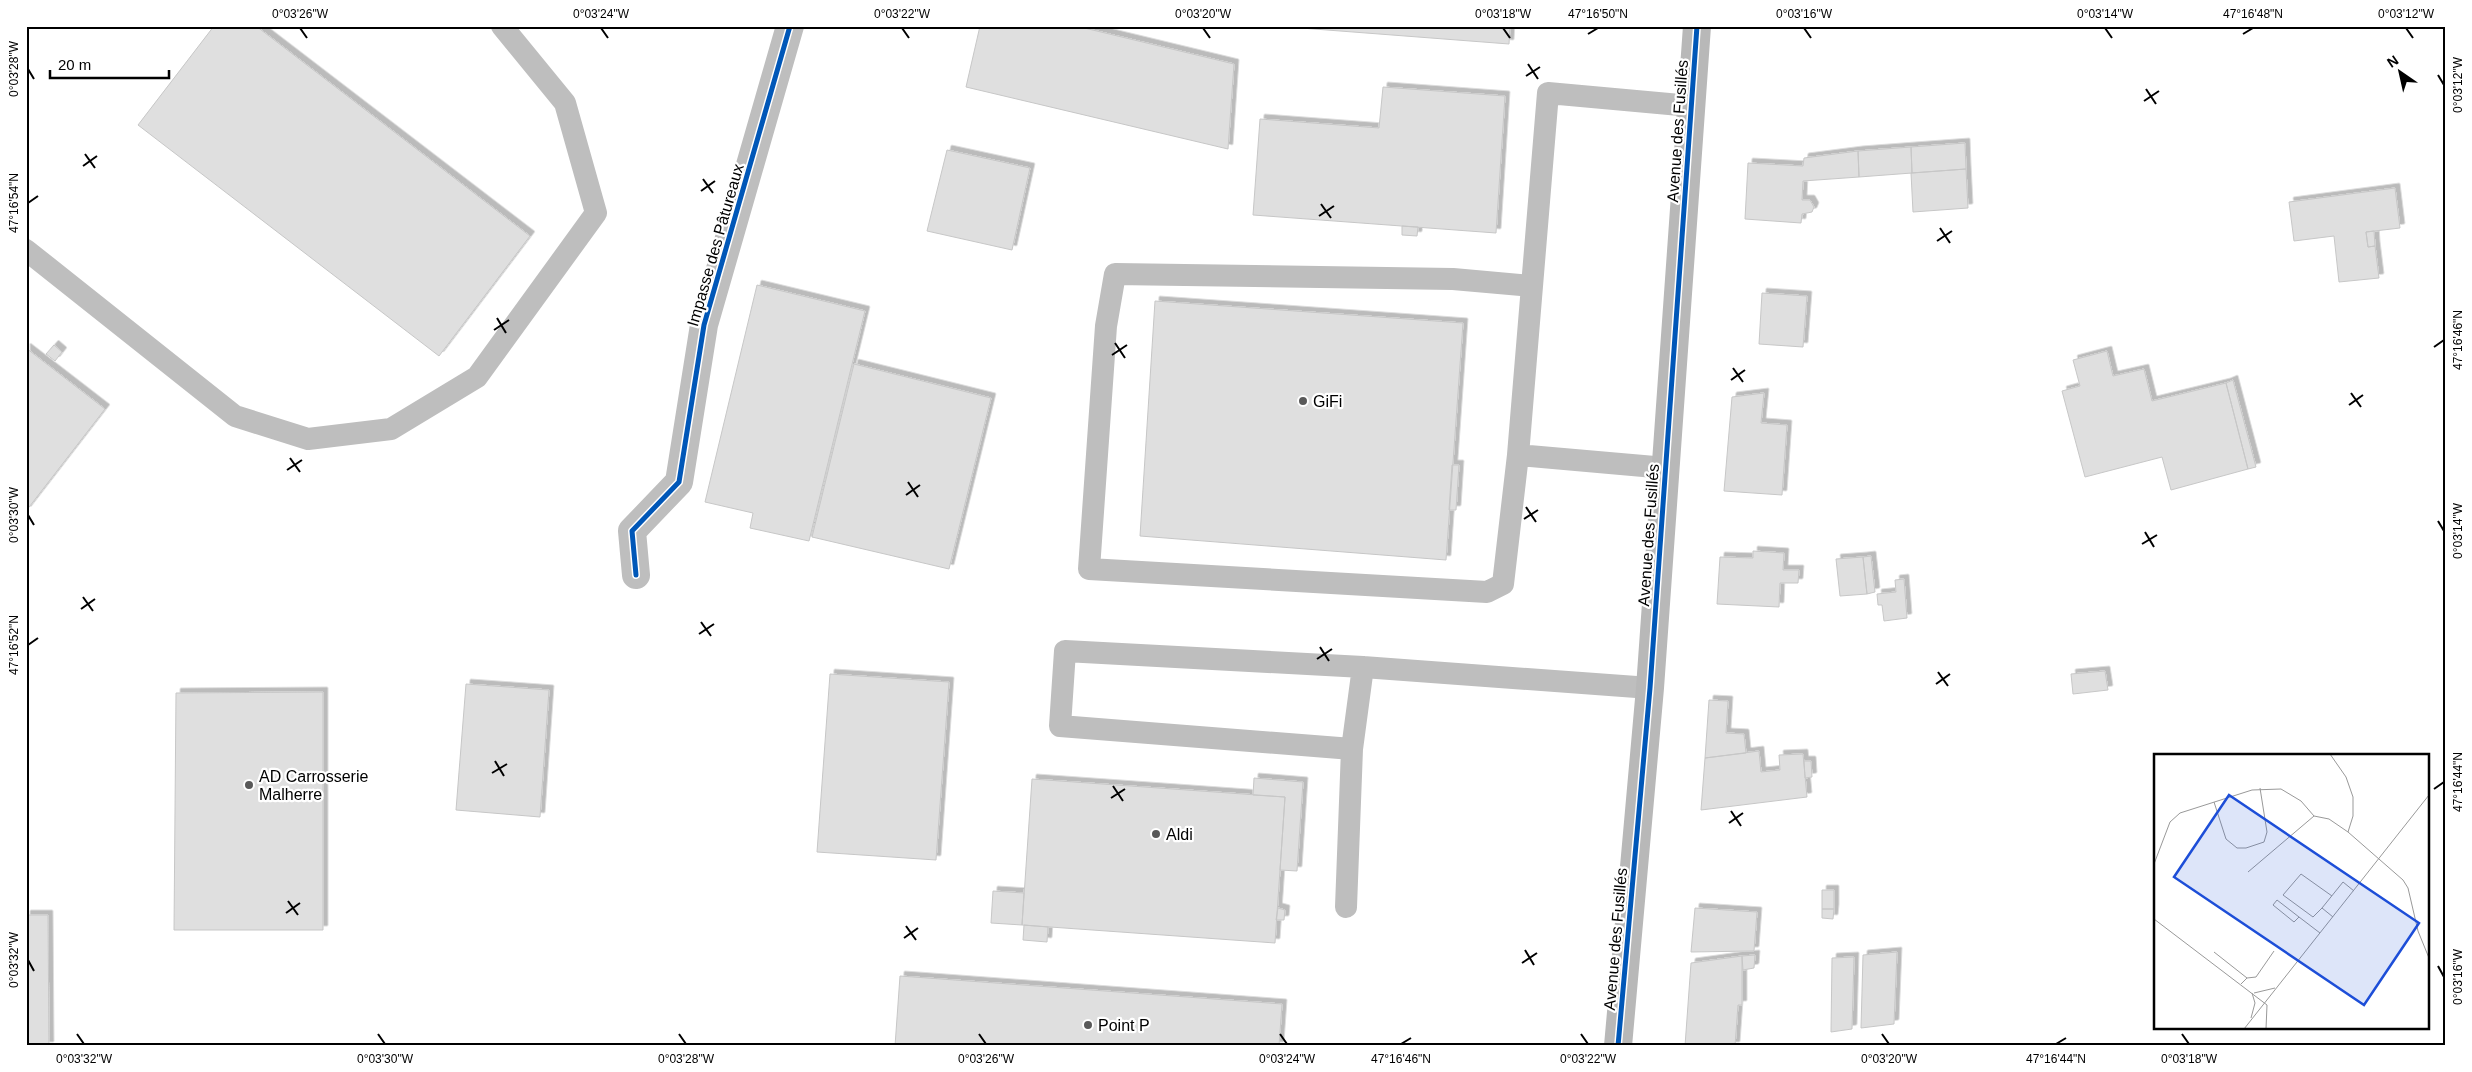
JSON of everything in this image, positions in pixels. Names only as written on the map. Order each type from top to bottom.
[{"type":"main road","name":"Avenue des Fusillés","points":[[1618,1046],[1650,688],[1697,26]]},
{"type":"street","name":"Impasse des Pâtureaux","points":[[636,576],[632,531],[679,482],[704,325],[790,26]]},
{"type":"lane","points":[[26,250],[236,416],[308,439],[391,429],[477,377],[596,213],[565,104],[502,26]]},
{"type":"lane","points":[[1532,286],[1453,279],[1115,274],[1106,326],[1089,569],[1487,592],[1503,584],[1518,455],[1532,286],[1548,92],[1691,106]]},
{"type":"lane","points":[[1518,455],[1666,468]]},
{"type":"lane","points":[[1352,749],[1060,726],[1065,651],[1363,667],[1650,688]]},
{"type":"lane","points":[[1346,907],[1352,749],[1363,667]]},
{"type":"building","points":[[214,26],[256,26],[530,236],[439,356],[138,125]]},
{"type":"building","points":[[980,26],[1076,26],[1234,64],[1228,149],[966,87]]},
{"type":"building","points":[[1275,26],[1510,26],[1509,44]]},
{"type":"building","points":[[1383,87],[1505,96],[1496,233],[1253,215],[1260,119],[1379,128]]},
{"type":"building","points":[[1965,143],[1966,169],[1912,173],[1911,147]]},
{"type":"building","points":[[1911,147],[1912,173],[1859,177],[1858,151]]},
{"type":"building","points":[[947,150],[1030,168],[1012,250],[927,231]]},
{"type":"building","points":[[1858,151],[1859,177],[1803,181],[1802,200],[1810,200],[1814,207],[1812,212],[1802,214],[1801,223],[1745,219],[1748,163],[1803,166],[1804,158]]},
{"type":"building","points":[[1966,169],[1968,208],[1913,212],[1911,173]]},
{"type":"building","points":[[2395,188],[2400,228],[2366,232],[2368,247],[2375,246],[2379,278],[2339,282],[2334,236],[2294,241],[2289,202]]},
{"type":"building","points":[[1402,226],[1418,227],[1417,236],[1402,235]]},
{"type":"building","points":[[2374,231],[2375,246],[2368,247],[2366,232]]},
{"type":"building","points":[[757,285],[865,311],[809,541],[750,528],[753,513],[705,502]]},
{"type":"building","points":[[1762,293],[1807,296],[1803,347],[1759,344]]},
{"type":"building","name":"GiFi","points":[[1155,301],[1463,323],[1446,560],[1140,536]]},
{"type":"building","points":[[54,345],[62,352],[55,361],[46,354]]},
{"type":"building","points":[[26,348],[105,409],[26,511]]},
{"type":"building","points":[[2107,351],[2113,376],[2144,369],[2152,401],[2226,383],[2248,469],[2171,490],[2162,457],[2085,477],[2062,391],[2080,386],[2073,360]]},
{"type":"building","points":[[854,364],[991,398],[949,569],[812,537]]},
{"type":"building","points":[[2233,380],[2256,467],[2248,469],[2226,383]]},
{"type":"building","points":[[1764,393],[1761,423],[1787,425],[1782,495],[1724,491],[1732,397]]},
{"type":"building","points":[[1452,465],[1459,465],[1456,510],[1449,510]]},
{"type":"building","points":[[1753,551],[1784,553],[1783,570],[1799,570],[1798,583],[1780,583],[1779,607],[1717,604],[1720,557],[1753,558]]},
{"type":"building","points":[[1871,556],[1875,592],[1867,594],[1863,557]]},
{"type":"building","points":[[1863,557],[1867,594],[1840,596],[1836,559]]},
{"type":"building","points":[[1904,579],[1907,618],[1884,621],[1882,605],[1878,605],[1877,594],[1896,592],[1895,580]]},
{"type":"building","points":[[2105,671],[2108,690],[2073,694],[2071,674]]},
{"type":"building","points":[[830,674],[949,682],[936,860],[817,852]]},
{"type":"building","points":[[466,684],[549,690],[540,817],[456,810]]},
{"type":"building","name":"AD Carrosserie Malherre","points":[[323,692],[323,930],[174,930],[176,693]]},
{"type":"building","points":[[1709,700],[1728,701],[1726,733],[1744,734],[1746,753],[1705,758]]},
{"type":"building","points":[[1759,751],[1761,772],[1780,770],[1779,755],[1803,754],[1807,797],[1701,810],[1705,758]]},
{"type":"building","points":[[1804,761],[1811,761],[1812,777],[1805,778]]},
{"type":"building","points":[[1254,778],[1303,782],[1297,871],[1280,870],[1285,797],[1253,795]]},
{"type":"building","name":"Aldi","points":[[1032,779],[1285,797],[1275,943],[1022,925]]},
{"type":"building","points":[[1822,890],[1834,890],[1834,909],[1822,909]]},
{"type":"building","points":[[993,891],[1024,893],[1022,925],[991,923]]},
{"type":"building","points":[[1278,908],[1285,910],[1284,920],[1276,920]]},
{"type":"building","points":[[1695,908],[1757,912],[1754,951],[1691,952]]},
{"type":"building","points":[[1822,909],[1834,909],[1833,919],[1822,918]]},
{"type":"building","points":[[26,915],[48,915],[49,1046],[26,1046]]},
{"type":"building","points":[[1024,925],[1048,927],[1047,942],[1023,940]]},
{"type":"building","points":[[1897,952],[1894,1024],[1861,1028],[1863,955]]},
{"type":"building","points":[[1755,955],[1754,968],[1743,970],[1742,956]]},
{"type":"building","points":[[1742,956],[1742,1005],[1738,1005],[1735,1046],[1685,1046],[1691,963]]},
{"type":"building","points":[[1854,957],[1852,1029],[1831,1032],[1832,958]]},
{"type":"building","name":"Point P","points":[[900,976],[1282,1004],[1279,1046],[895,1046]]},
{"type":"cycle path","points":[[636,575],[632,531],[679,482],[704,325],[790,26]]},
{"type":"cycle path","points":[[1618,1046],[1650,688],[1697,26]]},
{"type":"place","name":"GiFi","points":[[1303,401]]},
{"type":"place","name":"AD Carrosserie Malherre","points":[[249,785]]},
{"type":"place","name":"Aldi","points":[[1156,834]]},
{"type":"place","name":"Point P","points":[[1088,1025]]}]
